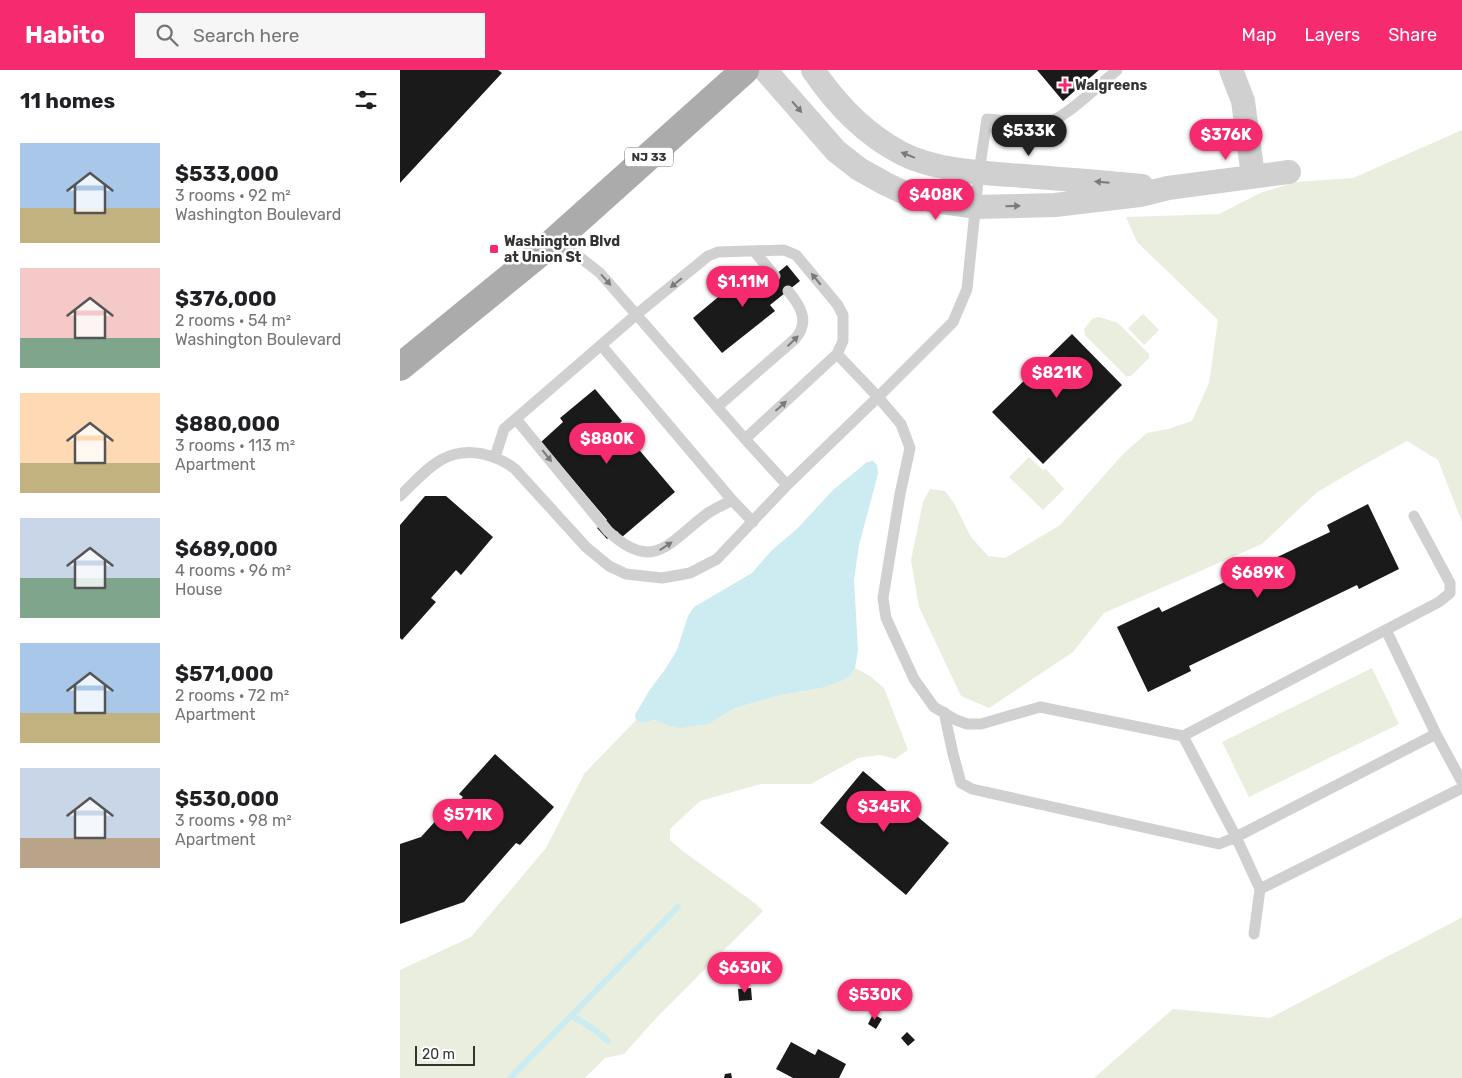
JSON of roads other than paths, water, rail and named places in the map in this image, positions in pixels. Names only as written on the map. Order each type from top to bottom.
[{"type":"main road","name":"NJ 33","points":[[400,367],[551,244],[745,70]]},
{"type":"street","points":[[765,70],[836,151],[859,169],[907,194],[934,201],[976,206],[1055,205],[1140,195],[1168,188],[1289,172]]},
{"type":"street","points":[[814,70],[851,116],[865,130],[902,154],[950,168],[979,172],[1168,188]]},
{"type":"street","points":[[1231,70],[1243,102],[1254,176]]},
{"type":"lane","points":[[400,496],[432,465],[450,456],[463,452],[495,456],[515,469],[586,547],[609,566],[626,574],[662,578],[690,573],[717,559],[787,484],[953,322],[966,288],[986,119],[1040,123],[1051,121],[1062,116],[1117,70]]},
{"type":"lane","points":[[551,244],[577,255],[600,273],[745,439],[787,484]]},
{"type":"lane","points":[[495,456],[504,429],[637,314],[708,256],[718,252],[784,250],[796,255],[837,304],[843,315],[843,341],[837,354],[745,439]]},
{"type":"lane","points":[[754,251],[775,276]]},
{"type":"lane","points":[[717,407],[796,340],[802,332],[804,324],[802,314],[795,299],[788,291]]},
{"type":"lane","points":[[601,345],[732,500],[753,522]]},
{"type":"lane","points":[[837,354],[878,397],[900,424],[910,448],[900,494],[883,598],[886,618],[914,679],[934,707],[967,724],[981,724],[1040,706],[1183,736],[1439,602],[1450,593],[1450,583],[1414,516]]},
{"type":"lane","points":[[516,419],[608,530],[621,543],[630,548],[646,552],[660,550],[710,512],[732,500]]},
{"type":"lane","points":[[1386,630],[1436,734],[1462,782]]},
{"type":"lane","points":[[944,712],[961,783],[972,789],[1219,844],[1436,734]]},
{"type":"lane","points":[[1183,736],[1236,837],[1260,889],[1254,934]]},
{"type":"lane","points":[[1260,889],[1462,788]]},
{"type":"water","points":[[873,461],[877,465],[878,474],[859,545],[854,580],[858,650],[855,668],[850,676],[822,688],[781,695],[735,708],[708,724],[680,728],[655,720],[642,723],[636,720],[635,715],[649,691],[677,650],[688,616],[694,607],[752,573],[772,550],[797,529],[833,490],[867,462]]},
{"type":"waterway","points":[[510,1078],[678,907]]},
{"type":"waterway","points":[[571,1016],[591,1027],[608,1041]]},
{"type":"place","name":"Walgreens","points":[[1065,85]]},
{"type":"place","name":"Washington Blvd at Union St","points":[[494,249]]}]
